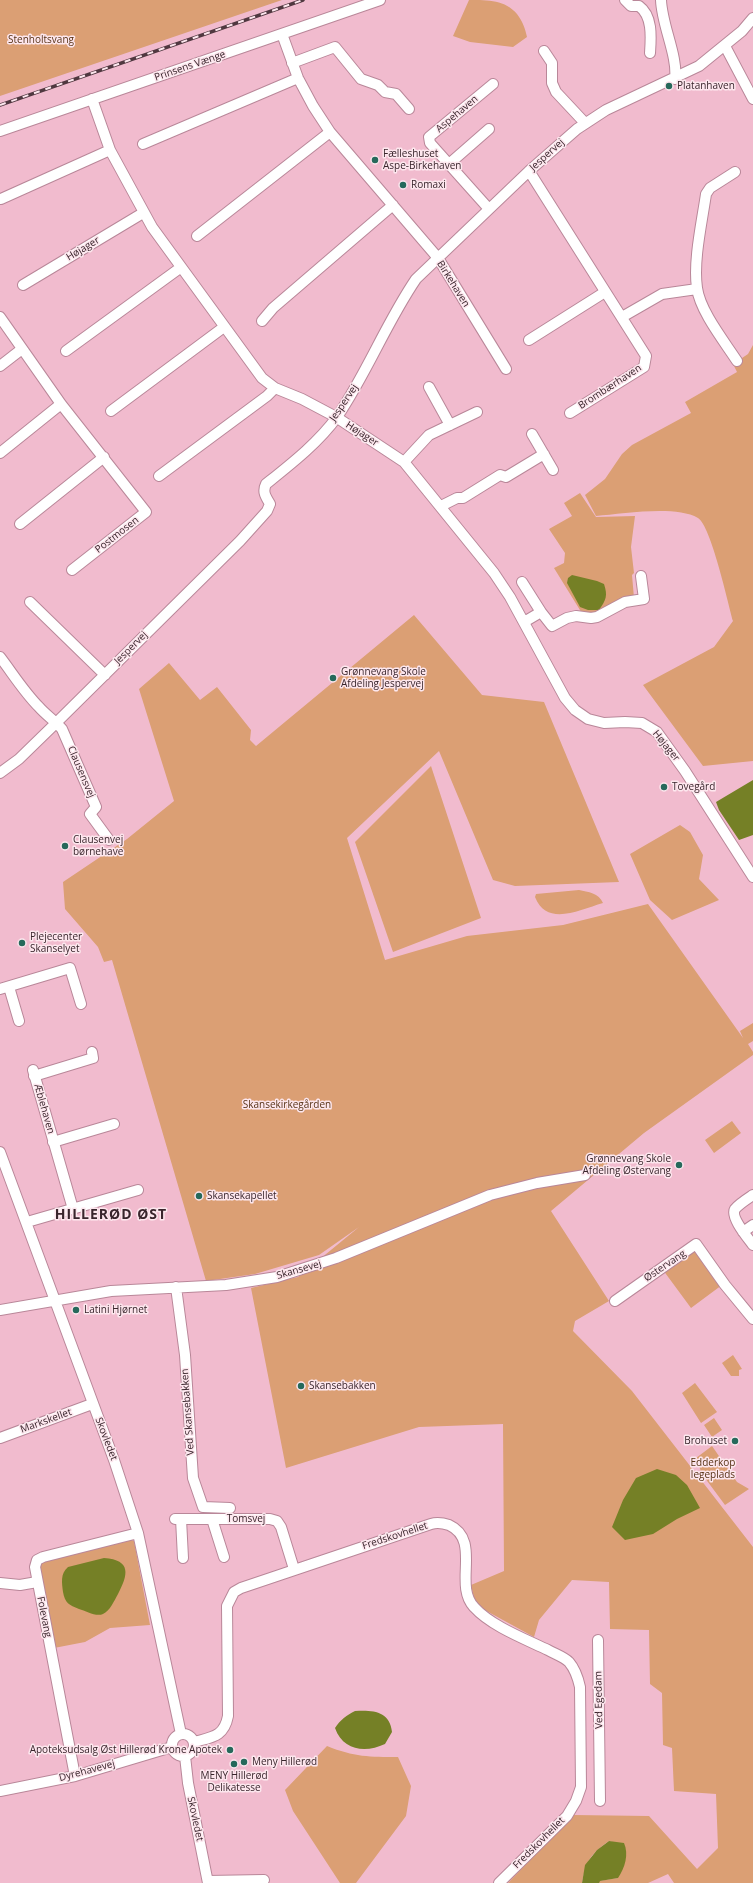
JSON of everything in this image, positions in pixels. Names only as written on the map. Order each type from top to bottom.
[{"type":"street","name":"Prinsens Vænge","points":[[0,131],[380,0]]},
{"type":"street","points":[[625,0],[631,6],[639,6],[644,9],[648,16],[651,38],[650,53]]},
{"type":"street","points":[[661,0],[661,11],[675,65],[675,79]]},
{"type":"street","name":"Jespervej","points":[[0,773],[19,759],[105,675],[250,531],[267,511],[270,504],[264,493],[266,484],[311,446],[336,417],[363,374],[403,299],[416,279],[567,136],[606,110],[675,79],[699,66],[742,31],[753,18]]},
{"type":"street","name":"Birkehaven","points":[[282,34],[298,78],[313,106],[330,132],[438,258],[506,369]]},
{"type":"street","points":[[651,38],[668,39]]},
{"type":"street","points":[[725,46],[753,99]]},
{"type":"street","points":[[292,63],[335,47],[361,79],[378,85],[385,92],[396,94],[409,109]]},
{"type":"street","points":[[544,51],[552,63],[552,83],[556,92],[585,123]]},
{"type":"street","points":[[143,144],[298,78]]},
{"type":"street","name":"Aspehaven","points":[[489,210],[430,143],[429,137],[493,84]]},
{"type":"street","name":"Højager","points":[[92,99],[110,150],[143,213],[180,268],[262,378],[275,388],[336,417],[404,462],[442,506],[494,573],[524,622],[565,698],[575,710],[588,719],[604,723],[625,722],[642,724],[657,732],[686,771],[753,877]]},
{"type":"street","points":[[449,164],[489,129]]},
{"type":"street","points":[[197,236],[330,132]]},
{"type":"street","points":[[1,199],[110,150]]},
{"type":"street","name":"Brombærhaven","points":[[529,171],[646,356],[646,364],[644,367],[570,413]]},
{"type":"street","points":[[735,172],[710,188],[706,194],[696,268],[697,289],[703,307],[737,361]]},
{"type":"street","points":[[262,321],[273,308],[393,205]]},
{"type":"street","name":"Højager","points":[[23,285],[143,213]]},
{"type":"street","points":[[66,351],[180,268]]},
{"type":"street","points":[[622,317],[662,294],[697,289]]},
{"type":"street","points":[[529,340],[605,292]]},
{"type":"street","name":"Postmosen","points":[[0,317],[61,404],[146,512],[72,570]]},
{"type":"street","points":[[111,411],[224,327]]},
{"type":"street","points":[[0,366],[22,349]]},
{"type":"street","points":[[429,387],[450,425]]},
{"type":"street","points":[[159,476],[267,396],[275,388]]},
{"type":"street","points":[[0,453],[61,404]]},
{"type":"street","points":[[404,462],[429,435],[476,412]]},
{"type":"street","points":[[532,434],[553,470]]},
{"type":"street","points":[[442,506],[457,498],[463,498],[500,475],[506,477],[544,454]]},
{"type":"street","points":[[20,524],[104,457]]},
{"type":"street","points":[[522,582],[541,612],[552,626],[567,618],[576,616],[597,617],[625,602],[644,600],[641,576]]},
{"type":"street","points":[[30,602],[105,675]]},
{"type":"street","points":[[524,622],[541,612]]},
{"type":"street","points":[[0,657],[30,698],[49,718],[57,722]]},
{"type":"street","name":"Clausensvej","points":[[57,722],[62,728],[96,807],[90,814],[108,840]]},
{"type":"street","points":[[19,1022],[4,988],[70,968],[81,1004]]},
{"type":"street","name":"Æblehaven","points":[[73,1209],[33,1073],[94,1058],[92,1052]]},
{"type":"street","name":"Æblehaven","points":[[53,1142],[114,1124]]},
{"type":"street","name":"Skovledet","points":[[0,1152],[114,1460],[138,1533],[181,1734]]},
{"type":"street","name":"Skansevej","points":[[0,1310],[111,1291],[245,1282],[299,1270],[336,1258],[490,1196],[537,1183],[585,1175]]},
{"type":"street","points":[[27,1222],[138,1190]]},
{"type":"street","points":[[753,1196],[736,1208],[733,1212],[734,1218],[753,1245]]},
{"type":"street","points":[[743,1232],[753,1225]]},
{"type":"street","name":"Østervang","points":[[615,1301],[696,1244],[725,1285],[753,1319]]},
{"type":"street","name":"Ved Skansebakken","points":[[176,1287],[185,1355],[193,1478],[203,1507],[230,1508]]},
{"type":"street","name":"Markskellet","points":[[0,1438],[92,1404]]},
{"type":"street","name":"Tomsvej","points":[[183,1558],[178,1519],[270,1519],[277,1521],[281,1527],[294,1569]]},
{"type":"street","name":"Tomsvej","points":[[212,1519],[212,1525],[224,1557]]},
{"type":"street","name":"Fredskovhellet","points":[[194,1742],[217,1735],[226,1726],[228,1716],[226,1606],[234,1592],[241,1588],[294,1569],[436,1522],[455,1528],[462,1536],[465,1545],[466,1592],[474,1608],[488,1619],[566,1660],[574,1670],[580,1687],[581,1759],[580,1786],[576,1801],[567,1816],[499,1883]]},
{"type":"street","name":"Folevang","points":[[75,1776],[35,1567],[38,1560],[43,1557],[138,1533]]},
{"type":"street","points":[[0,1583],[20,1585],[37,1582]]},
{"type":"street","name":"Ved Egedam","points":[[598,1640],[600,1801]]},
{"type":"street","points":[[181,1734],[189,1736],[194,1742],[192,1751],[185,1756],[177,1754],[172,1747],[174,1739],[181,1734]]},
{"type":"street","name":"Dyrehavevej","points":[[0,1791],[75,1776],[172,1747]]},
{"type":"street","name":"Skovledet","points":[[185,1756],[189,1792],[208,1882],[264,1880]]},
{"type":"street","points":[[581,1759],[600,1760]]},
{"type":"green space","name":"Stenholtsvang","points":[[0,0],[282,0],[0,96]]},
{"type":"green space","points":[[469,0],[502,3],[512,9],[524,25],[527,37],[513,47],[470,42],[453,36]]},
{"type":"green space","points":[[753,345],[753,761],[703,766],[643,685],[714,647],[733,621],[708,535],[703,524],[698,518],[688,514],[648,511],[596,516],[585,495],[605,479],[622,454],[632,445],[691,413],[685,402],[737,372],[733,364],[748,354]]},
{"type":"green space","points":[[580,493],[596,517],[635,516],[631,547],[634,573],[632,575],[634,598],[595,615],[583,615],[554,568],[564,563],[565,553],[549,529],[572,516],[564,503]]},
{"type":"green space","name":"Skansekirkegården","points":[[414,615],[482,695],[544,702],[619,882],[515,886],[493,880],[439,751],[347,838],[385,960],[467,936],[563,925],[648,904],[743,1038],[740,1031],[753,1023],[753,1041],[748,1044],[753,1052],[753,1055],[644,1133],[551,1211],[609,1301],[575,1321],[573,1331],[632,1391],[753,1547],[753,1883],[674,1883],[668,1874],[648,1883],[599,1883],[599,1881],[618,1878],[616,1843],[609,1841],[590,1858],[585,1869],[582,1883],[508,1883],[573,1815],[649,1816],[697,1869],[718,1848],[716,1794],[674,1791],[672,1748],[663,1745],[662,1693],[650,1684],[649,1630],[610,1629],[609,1582],[572,1580],[539,1620],[534,1637],[481,1608],[474,1598],[471,1585],[504,1571],[503,1424],[419,1427],[286,1468],[251,1288],[298,1277],[359,1227],[319,1255],[255,1274],[206,1281],[112,960],[104,962],[98,947],[65,909],[63,882],[127,839],[174,801],[139,689],[169,663],[200,700],[217,687],[251,730],[250,740],[256,746]]},
{"type":"green space","points":[[431,766],[481,918],[393,952],[355,842]]},
{"type":"green space","points":[[680,825],[690,832],[703,855],[699,879],[719,900],[672,920],[650,900],[630,854]]},
{"type":"green space","points":[[579,890],[596,895],[603,903],[574,912],[555,914],[547,912],[540,906],[535,897],[536,894]]},
{"type":"green space","points":[[732,1121],[741,1133],[714,1153],[705,1140]]},
{"type":"green space","points":[[694,1248],[722,1285],[691,1308],[663,1270]]},
{"type":"green space","points":[[733,1355],[742,1369],[739,1370],[739,1376],[731,1376],[722,1363]]},
{"type":"green space","points":[[695,1383],[717,1412],[701,1423],[682,1393]]},
{"type":"green space","points":[[714,1418],[722,1430],[712,1437],[704,1425]]},
{"type":"green space","name":"Edderkop legeplads","points":[[712,1446],[737,1482],[749,1489],[725,1505],[702,1474],[699,1466],[692,1461]]},
{"type":"green space","points":[[129,1539],[134,1541],[150,1625],[110,1628],[85,1642],[54,1648],[39,1569],[41,1563],[45,1560]]},
{"type":"green space","points":[[327,1746],[362,1756],[398,1757],[411,1786],[406,1816],[356,1883],[340,1883],[293,1811],[285,1790]]},
{"type":"shaded area","points":[[572,575],[604,584],[606,598],[599,610],[588,610],[580,607],[567,583],[568,578]]},
{"type":"shaded area","points":[[753,780],[753,835],[739,840],[719,810],[716,802]]},
{"type":"shaded area","points":[[657,1469],[676,1475],[687,1485],[700,1508],[677,1519],[653,1534],[625,1540],[612,1527],[623,1500],[636,1478]]},
{"type":"shaded area","points":[[104,1558],[113,1559],[119,1562],[123,1565],[125,1570],[124,1581],[110,1608],[105,1613],[97,1615],[70,1605],[65,1599],[62,1585],[65,1570],[68,1567]]},
{"type":"shaded area","points":[[355,1711],[380,1713],[388,1720],[391,1725],[392,1732],[385,1744],[370,1749],[356,1748],[349,1746],[339,1736],[335,1728],[344,1718]]},
{"type":"shaded area","points":[[609,1841],[624,1843],[625,1847],[626,1861],[618,1878],[600,1881],[599,1883],[582,1883],[585,1865],[597,1850]]},
{"type":"railway","points":[[0,105],[303,0]]},
{"type":"place","name":"Platanhaven","points":[[669,86]]},
{"type":"place","name":"Fælleshuset Aspe-Birkehaven","points":[[375,160]]},
{"type":"place","name":"Romaxi","points":[[403,185]]},
{"type":"place","name":"Grønnevang Skole Afdeling Jespervej","points":[[333,678]]},
{"type":"place","name":"Tovegård","points":[[664,787]]},
{"type":"place","name":"Clausenvej børnehave","points":[[65,846]]},
{"type":"place","name":"Plejecenter Skanselyet","points":[[22,943]]},
{"type":"place","name":"Grønnevang Skole Afdeling Østervang","points":[[679,1165]]},
{"type":"place","name":"Skansekapellet","points":[[199,1196]]},
{"type":"place","name":"Latini Hjørnet","points":[[76,1310]]},
{"type":"place","name":"Skansebakken","points":[[301,1386]]},
{"type":"place","name":"Brohuset","points":[[735,1441]]},
{"type":"place","name":"Apoteksudsalg Øst Hillerød Krone Apotek","points":[[230,1750]]},
{"type":"place","name":"Meny Hillerød","points":[[244,1762]]},
{"type":"place","name":"MENY Hillerød Delikatesse","points":[[234,1764]]},
{"type":"district","name":"HILLERØD ØST","points":[[111,1215]]}]
